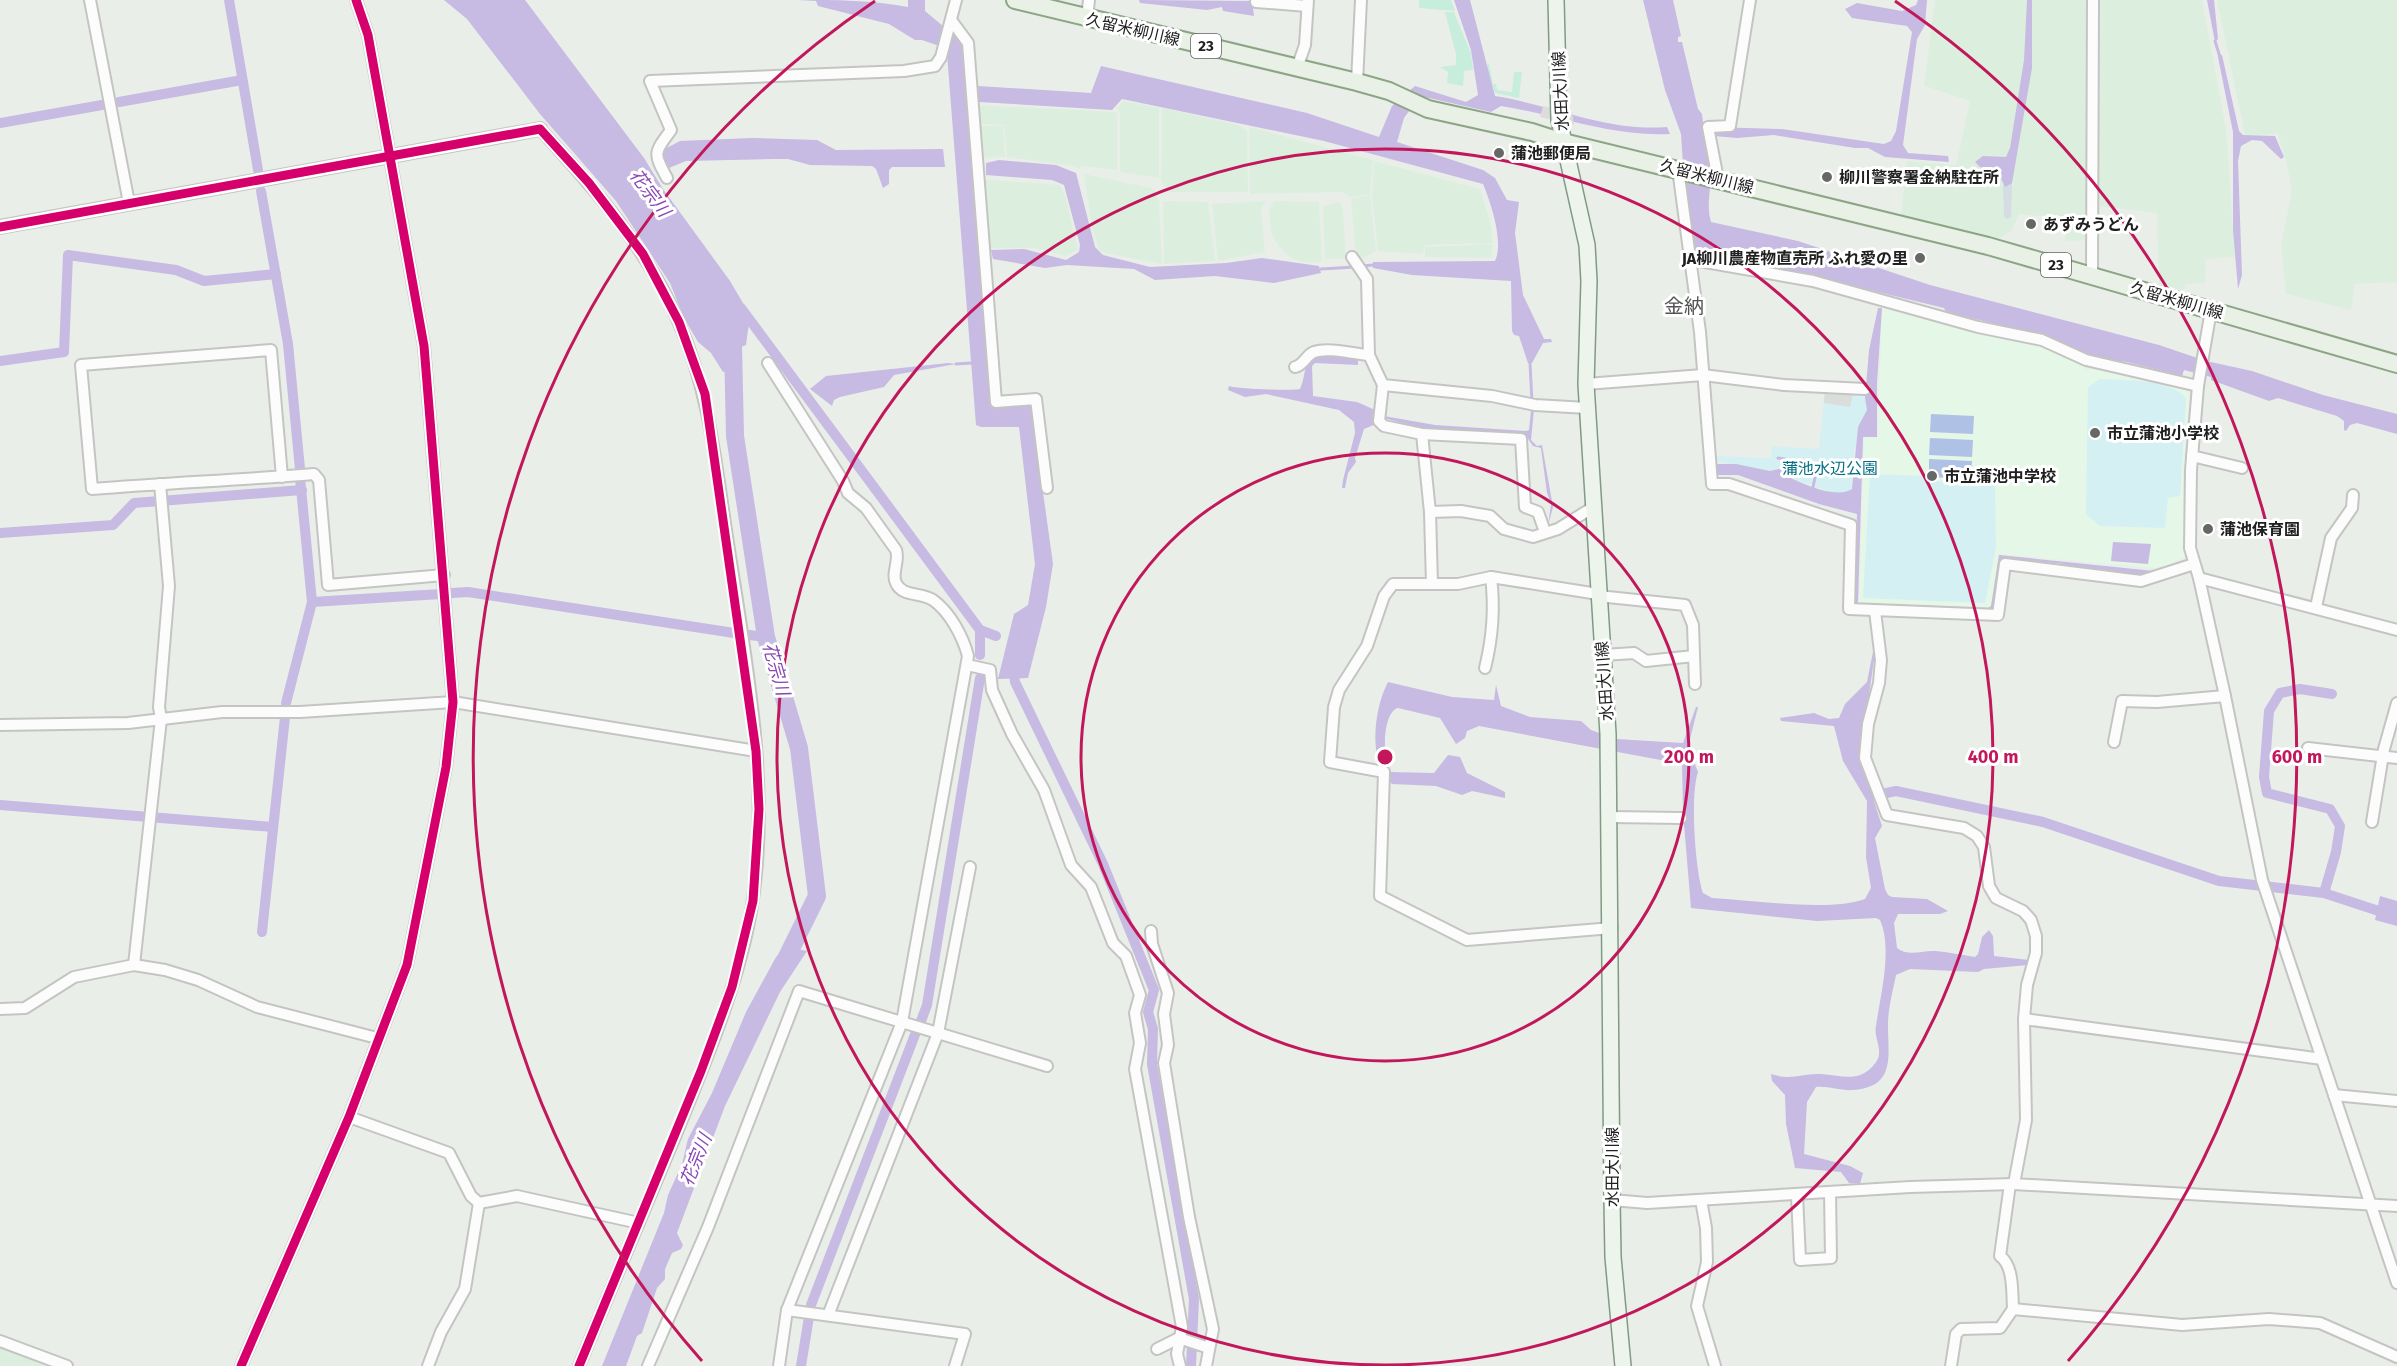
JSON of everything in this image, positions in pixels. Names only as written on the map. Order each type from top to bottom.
[{"type":"main road","name":"久留米柳川線","points":[[1015,0],[1357,82],[1396,94],[1420,106],[1988,246],[2397,364]]},
{"type":"main road","name":"水田大川線","points":[[1556,0],[1558,115],[1587,245],[1589,281],[1586,384],[1608,734],[1612,928],[1612,1200],[1614,1267],[1623,1366]]},
{"type":"street","points":[[90,0],[129,203]]},
{"type":"street","points":[[242,1366],[349,1117],[377,1038],[407,965],[446,767],[453,702],[424,346],[368,35],[356,0]]},
{"type":"street","points":[[667,178],[656,158],[656,150],[670,130],[650,81],[904,70],[935,66],[941,57],[956,0]]},
{"type":"street","points":[[1087,18],[1089,0]]},
{"type":"street","points":[[1357,82],[1361,0]]},
{"type":"street","points":[[1715,178],[1708,127],[1730,126],[1750,0]]},
{"type":"street","points":[[2092,275],[2093,0]]},
{"type":"street","points":[[1256,2],[1307,3],[1305,45],[1297,68]]},
{"type":"street","points":[[951,20],[968,43],[996,402],[1036,399],[1047,488]]},
{"type":"street","points":[[0,227],[540,129],[589,183],[643,254],[679,322],[705,394],[740,620],[756,751],[759,809],[753,901],[737,965],[701,1071],[579,1366]]},
{"type":"street","points":[[1680,169],[1688,259],[1700,333],[1712,484],[1729,484],[1851,525],[1849,609],[1998,615],[2005,564],[2141,580],[2194,564]]},
{"type":"street","points":[[1352,257],[1367,279],[1370,291],[1369,356],[1383,385],[1379,421],[1384,426],[1422,434],[1521,439],[1525,507],[1538,512],[1545,532]]},
{"type":"street","points":[[1688,259],[1813,280],[1978,327],[2042,340],[2086,360],[2199,381]]},
{"type":"street","points":[[2211,310],[2202,357],[2192,456],[2190,548],[2199,578],[2267,897],[2397,1283]]},
{"type":"street","points":[[282,477],[271,350],[81,364],[92,489],[282,477],[314,474],[319,480],[328,585],[444,575]]},
{"type":"street","points":[[1295,367],[1301,366],[1310,353],[1321,351],[1369,356]]},
{"type":"street","points":[[768,363],[843,481],[848,493],[866,508],[896,550],[899,558],[894,578],[896,585],[904,592],[933,600],[944,610],[965,644],[968,656],[902,1022],[788,1310],[779,1366]]},
{"type":"street","points":[[1586,384],[1703,375],[1784,385],[1865,389]]},
{"type":"street","points":[[1383,385],[1492,396],[1535,405],[1587,408]]},
{"type":"street","points":[[1422,434],[1430,512],[1432,584]]},
{"type":"street","points":[[2192,456],[2242,468]]},
{"type":"street","points":[[134,965],[160,719],[169,586],[160,484]]},
{"type":"street","points":[[2316,607],[2331,538],[2352,508],[2353,495]]},
{"type":"street","points":[[1430,512],[1461,511],[1490,516],[1504,529],[1533,537],[1558,529],[1592,508]]},
{"type":"street","points":[[1485,668],[1493,636],[1495,605],[1491,577]]},
{"type":"street","points":[[1612,928],[1467,940],[1380,896],[1384,772],[1330,762],[1334,706],[1339,690],[1367,646],[1390,586],[1397,583],[1458,584],[1491,577],[1598,595],[1685,605],[1693,624],[1695,684]]},
{"type":"street","points":[[2199,578],[2397,630]]},
{"type":"street","points":[[1875,611],[1881,660],[1879,683],[1868,723],[1865,758],[1887,815],[1964,828],[1977,836],[1984,847],[1989,886],[1996,898],[2023,911],[2031,920],[2036,936],[2036,953],[2027,985],[2024,1019],[2026,1120],[2008,1210],[2002,1226],[2000,1256],[2006,1260],[2011,1281],[2013,1309],[2000,1328],[1961,1329],[1956,1334],[1951,1366]]},
{"type":"street","points":[[1603,655],[1634,653],[1646,661],[1694,656]]},
{"type":"street","points":[[967,664],[990,670],[992,690],[1012,734],[1044,790],[1071,865],[1091,887],[1113,943],[1126,956],[1140,995],[1135,1013],[1140,1043],[1135,1069],[1182,1327],[1177,1354],[1180,1366]]},
{"type":"street","points":[[2114,742],[2122,701],[2157,702],[2225,696]]},
{"type":"street","points":[[0,725],[128,723],[222,712],[291,712],[453,702],[756,751]]},
{"type":"street","points":[[2372,822],[2383,755],[2397,704]]},
{"type":"street","points":[[2308,748],[2397,758]]},
{"type":"street","points":[[1610,817],[1681,818]]},
{"type":"street","points":[[829,1313],[938,1033],[970,867]]},
{"type":"street","points":[[1151,931],[1152,944],[1168,993],[1164,1014],[1168,1045],[1164,1063],[1189,1217],[1213,1329],[1206,1366]]},
{"type":"street","points":[[0,1009],[25,1008],[74,977],[134,965],[165,970],[198,980],[257,1007],[377,1038]]},
{"type":"street","points":[[648,1366],[708,1227],[800,991],[1047,1066]]},
{"type":"street","points":[[2024,1019],[2322,1059]]},
{"type":"street","points":[[2334,1095],[2397,1101]]},
{"type":"street","points":[[349,1117],[449,1153],[471,1196],[478,1203]]},
{"type":"street","points":[[1612,1200],[1647,1203],[2012,1184],[2397,1206]]},
{"type":"street","points":[[1797,1195],[1800,1260],[1831,1258],[1830,1192]]},
{"type":"street","points":[[478,1203],[517,1196],[639,1223]]},
{"type":"street","points":[[1701,1200],[1706,1228],[1707,1262],[1697,1306],[1715,1366]]},
{"type":"street","points":[[428,1366],[441,1332],[465,1289],[478,1203]]},
{"type":"street","points":[[2013,1309],[2182,1325],[2269,1318],[2320,1323],[2397,1357]]},
{"type":"street","points":[[788,1310],[829,1313],[965,1334],[955,1366]]},
{"type":"street","points":[[1157,1349],[1179,1338],[1209,1348]]},
{"type":"street","points":[[0,1341],[66,1366]]},
{"type":"shaded area","points":[[1419,0],[1451,0],[1455,11],[1419,8]]},
{"type":"shaded area","points":[[1935,0],[2202,0],[2226,129],[2235,257],[2206,259],[2205,283],[2186,284],[2181,296],[2159,289],[2157,213],[2090,205],[2088,240],[2066,241],[2062,218],[2019,214],[2011,232],[1993,241],[1901,215],[1907,161],[1956,165],[1970,101],[1924,86]]},
{"type":"shaded area","points":[[2217,0],[2397,0],[2397,282],[2355,284],[2351,310],[2286,294],[2281,246],[2292,189],[2286,161],[2278,134],[2245,135]]},
{"type":"shaded area","points":[[1445,12],[1454,12],[1471,54],[1473,70],[1464,71],[1463,86],[1447,83],[1448,72],[1440,67],[1456,65],[1456,54]]},
{"type":"shaded area","points":[[1489,64],[1493,84],[1496,84],[1497,90],[1512,92],[1514,72],[1522,72],[1519,98],[1495,93],[1486,65]]},
{"type":"shaded area","points":[[1123,101],[1159,108],[1159,178],[1120,172],[1120,113],[1117,109]]},
{"type":"shaded area","points":[[976,105],[1117,113],[1117,170],[1081,166],[1078,169],[1074,166],[1007,157],[1004,125],[979,124]]},
{"type":"shaded area","points":[[1162,108],[1238,125],[1247,131],[1248,192],[1170,192],[1161,181]]},
{"type":"shaded area","points":[[978,126],[1003,126],[1005,157],[981,158]]},
{"type":"shaded area","points":[[1249,127],[1373,160],[1370,194],[1350,197],[1343,192],[1250,194]]},
{"type":"shaded area","points":[[1374,161],[1480,189],[1491,225],[1493,243],[1424,245],[1423,254],[1378,251],[1372,197]]},
{"type":"shaded area","points":[[1084,174],[1152,188],[1159,201],[1162,264],[1105,253],[1099,249],[1092,228]]},
{"type":"shaded area","points":[[981,179],[1060,185],[1065,195],[1078,250],[1066,256],[1035,248],[987,248]]},
{"type":"shaded area","points":[[2012,183],[2011,217],[2007,219],[2004,217],[2003,185]]},
{"type":"shaded area","points":[[1370,195],[1376,251],[1363,258],[1356,256],[1351,199]]},
{"type":"shaded area","points":[[1163,201],[1208,202],[1215,261],[1164,264]]},
{"type":"shaded area","points":[[1266,201],[1261,208],[1265,252],[1218,261],[1212,204]]},
{"type":"shaded area","points":[[1274,201],[1319,202],[1322,260],[1318,263],[1302,262],[1291,258],[1279,247],[1271,233],[1269,209]]},
{"type":"shaded area","points":[[1341,203],[1343,210],[1346,259],[1325,259],[1323,206]]},
{"type":"shaded area","points":[[1493,244],[1491,258],[1425,257],[1425,247]]},
{"type":"shaded area","points":[[1882,304],[1973,330],[2049,348],[2084,364],[2085,369],[2119,371],[2183,387],[2189,394],[2183,472],[2184,558],[2155,571],[2154,568],[1998,554],[1991,606],[1859,602],[1864,437],[1878,437]]},
{"type":"shaded area","points":[[1825,388],[1854,390],[1850,407],[1824,403]]},
{"type":"shaded area","points":[[1931,414],[1974,416],[1973,434],[1930,432]]},
{"type":"shaded area","points":[[1930,438],[1973,440],[1972,457],[1929,455]]},
{"type":"shaded area","points":[[1929,459],[1972,461],[1971,479],[1929,477]]},
{"type":"shaded area","points":[[0,1345],[57,1366],[0,1366]]},
{"type":"green space","points":[[2100,379],[2158,384],[2169,387],[2186,398],[2180,496],[2168,498],[2165,528],[2100,526],[2086,514],[2088,387]]},
{"type":"green space","name":"蒲池水辺公園","points":[[1825,388],[1868,391],[1867,411],[1859,427],[1852,466],[1853,485],[1849,491],[1837,494],[1817,487],[1816,490],[1823,492],[1821,495],[1824,496],[1819,509],[1816,508],[1819,493],[1813,491],[1815,485],[1797,481],[1784,471],[1770,471],[1715,461],[1714,456],[1771,458],[1772,446],[1819,449]]},
{"type":"green space","points":[[1870,474],[1923,476],[1927,481],[1995,483],[1996,547],[1985,603],[1863,598]]},
{"type":"water","points":[[444,0],[525,0],[644,158],[663,189],[730,281],[750,315],[746,345],[738,348],[739,368],[723,372],[711,353],[698,342],[684,318],[670,283],[616,201],[540,114],[467,19]]},
{"type":"water","points":[[798,0],[840,0],[908,7],[908,0],[925,0],[925,11],[963,43],[990,406],[1031,406],[1053,564],[1046,607],[1028,678],[998,679],[1014,614],[1028,605],[1035,564],[1019,427],[976,425],[945,48],[922,40],[915,40],[889,24],[818,6],[816,1]]},
{"type":"water","points":[[1139,0],[1252,1],[1254,16],[1223,11],[1222,7],[1207,10],[1140,3]]},
{"type":"water","points":[[1454,0],[1470,0],[1495,96],[1623,126],[1667,127],[1670,134],[1606,129],[1501,106],[1491,112],[1420,96],[1404,118],[1397,142],[1483,170],[1495,178],[1507,200],[1519,202],[1515,233],[1523,295],[1544,339],[1551,339],[1552,342],[1543,343],[1532,363],[1528,363],[1519,336],[1514,335],[1512,331],[1511,281],[1412,275],[1373,268],[1373,262],[1495,261],[1497,233],[1493,212],[1483,184],[1324,141],[1122,99],[1112,110],[979,102],[978,86],[1091,93],[1101,66],[1307,113],[1379,137],[1392,106],[1415,86],[1466,102],[1478,95],[1471,50]]},
{"type":"water","points":[[1643,0],[1673,0],[1681,36],[1678,37],[1678,42],[1682,42],[1698,109],[1702,114],[1709,168],[1711,222],[1798,241],[1930,285],[2159,345],[2206,361],[2252,371],[2323,395],[2397,414],[2397,434],[2357,423],[2350,425],[2346,431],[2344,421],[2337,416],[2278,398],[2269,401],[2211,380],[2211,377],[2184,370],[2182,376],[2127,362],[2097,358],[2049,337],[1946,312],[1944,308],[1812,276],[1693,255],[1685,195],[1681,134],[1665,90]]},
{"type":"water","points":[[1918,0],[1927,0],[1925,25],[1917,39],[1903,145],[1908,153],[1948,156],[1949,162],[1885,157],[1868,148],[1774,135],[1737,138],[1714,136],[1713,127],[1782,129],[1884,144],[1891,141],[1896,131],[1912,32],[1907,26],[1852,18],[1845,9],[1857,3],[1902,11],[1916,5]]},
{"type":"water","points":[[2027,0],[2032,0],[2032,68],[2012,183],[2005,187],[1999,174],[1980,167],[1975,162],[1983,156],[2006,157],[2010,148],[2024,60]]},
{"type":"water","points":[[2207,0],[2214,0],[2218,39],[2215,42]]},
{"type":"water","points":[[2222,55],[2239,131],[2243,135],[2275,136],[2284,157],[2281,159],[2262,141],[2252,140],[2241,146],[2238,161],[2242,275],[2238,289],[2233,230],[2233,132],[2218,57]]},
{"type":"water","points":[[752,138],[817,140],[836,150],[943,149],[945,167],[892,167],[889,170],[889,184],[883,188],[876,169],[872,166],[810,165],[788,159],[774,159],[686,161],[669,168],[662,154],[663,150],[680,141]]},
{"type":"water","points":[[999,160],[1056,165],[1076,173],[1095,247],[1103,255],[1150,267],[1226,263],[1262,258],[1319,266],[1321,273],[1274,283],[1215,276],[1155,280],[1134,269],[1067,265],[1045,268],[993,259],[991,250],[1024,249],[1066,260],[1079,252],[1080,245],[1064,185],[1052,180],[986,175],[986,163]]},
{"type":"water","points":[[1878,308],[1882,308],[1877,383],[1877,437],[1863,437],[1858,603],[1988,608],[1991,606],[1999,555],[2154,571],[2144,575],[2100,569],[2096,571],[2065,569],[2063,564],[2001,558],[1994,608],[1991,611],[1858,606],[1854,601],[1857,514],[1819,504],[1738,475],[1717,475],[1716,464],[1736,464],[1770,471],[1783,468],[1789,477],[1821,490],[1846,492],[1852,489],[1858,427],[1867,410],[1865,398],[1869,350]]},
{"type":"water","points":[[1322,354],[1358,358],[1358,365],[1315,363],[1312,366],[1313,396],[1357,402],[1375,410],[1376,424],[1364,429],[1355,458],[1356,462],[1348,473],[1345,488],[1342,488],[1343,480],[1355,433],[1354,422],[1339,410],[1266,394],[1245,397],[1228,390],[1229,386],[1300,389],[1307,364]]},
{"type":"water","points":[[956,364],[894,375],[884,387],[840,397],[834,400],[832,406],[810,389],[826,376]]},
{"type":"water","points":[[1531,410],[1534,410],[1531,440],[1537,446],[1542,445],[1553,507],[1548,526],[1551,504],[1547,493],[1541,448],[1533,446],[1526,436],[1427,430],[1384,418],[1384,416],[1435,425],[1526,431],[1529,430]]},
{"type":"water","points":[[2113,542],[2151,544],[2148,564],[2111,561]]},
{"type":"water","points":[[1874,647],[1860,758],[1882,826],[1875,838],[1885,889],[1892,897],[1927,899],[1948,911],[1940,914],[1898,914],[1894,923],[1897,948],[1906,952],[1935,951],[1975,957],[1978,954],[1982,937],[1989,930],[1993,936],[1994,956],[2029,960],[2028,965],[1984,969],[1978,972],[1910,969],[1896,975],[1888,1019],[1887,1068],[1883,1076],[1877,1083],[1867,1088],[1844,1090],[1816,1087],[1807,1102],[1804,1154],[1850,1166],[1863,1173],[1860,1184],[1849,1183],[1841,1172],[1795,1168],[1786,1124],[1785,1095],[1772,1081],[1771,1074],[1785,1077],[1821,1074],[1853,1077],[1865,1073],[1876,1062],[1879,1051],[1876,1030],[1886,959],[1884,932],[1880,920],[1876,918],[1817,921],[1691,908],[1683,812],[1682,764],[1479,726],[1467,731],[1465,738],[1456,744],[1440,718],[1398,708],[1393,711],[1386,727],[1385,737],[1386,758],[1391,772],[1434,773],[1448,755],[1460,757],[1467,773],[1505,792],[1505,798],[1472,791],[1462,795],[1436,786],[1392,784],[1384,775],[1379,763],[1375,735],[1379,706],[1388,682],[1452,697],[1494,700],[1496,685],[1501,706],[1530,717],[1581,721],[1591,730],[1616,739],[1683,743],[1696,707],[1698,707],[1688,747],[1698,772],[1694,797],[1694,832],[1703,893],[1712,898],[1791,904],[1850,903],[1865,899],[1871,888],[1866,857],[1867,801],[1843,761],[1834,726],[1781,721],[1780,718],[1814,713],[1829,719],[1839,718],[1845,704],[1867,682]]},
{"type":"water","points":[[2380,896],[2397,901],[2397,926],[2375,920]]},
{"type":"water","points":[[786,947],[807,951],[780,992],[725,1106],[677,1233],[683,1245],[681,1249],[672,1253],[665,1269],[665,1279],[657,1288],[642,1333],[637,1336],[626,1366],[602,1366],[664,1213],[668,1195],[682,1164],[688,1139],[712,1093],[746,1012],[776,957]]},
{"type":"pier","points":[[1543,106],[1572,112],[1574,125],[1540,117]]},
{"type":"waterway","points":[[229,0],[258,170]]},
{"type":"waterway","points":[[2215,41],[2220,57]]},
{"type":"waterway","points":[[119,102],[242,80]]},
{"type":"waterway","points":[[0,123],[102,105]]},
{"type":"waterway","points":[[261,191],[288,344],[300,469]]},
{"type":"waterway","points":[[0,361],[64,352],[68,255],[176,270],[204,281],[276,274]]},
{"type":"waterway","points":[[1362,266],[1373,265]]},
{"type":"waterway","points":[[1321,269],[1355,267]]},
{"type":"waterway","points":[[741,308],[980,630],[996,636]]},
{"type":"waterway","name":"花宗川","points":[[733,345],[735,436],[766,637],[799,748],[817,896],[781,969]]},
{"type":"waterway","points":[[956,364],[971,363]]},
{"type":"waterway","points":[[1530,363],[1532,402]]},
{"type":"waterway","points":[[1778,458],[1810,463],[1816,473],[1813,487]]},
{"type":"waterway","points":[[300,478],[312,602],[441,594]]},
{"type":"waterway","points":[[0,533],[113,525],[134,503],[302,490]]},
{"type":"waterway","points":[[452,593],[468,592],[734,633]]},
{"type":"waterway","points":[[286,703],[312,602]]},
{"type":"waterway","points":[[980,630],[980,655]]},
{"type":"waterway","points":[[749,635],[766,637]]},
{"type":"waterway","points":[[1013,666],[1015,682],[1103,864],[1154,990],[1148,1012],[1153,1029],[1152,1064],[1194,1299],[1191,1366]]},
{"type":"waterway","points":[[921,1021],[927,1005],[980,678]]},
{"type":"waterway","points":[[2324,893],[2336,852],[2340,826],[2330,809],[2267,793],[2264,777],[2269,711],[2280,693],[2300,689],[2332,694]]},
{"type":"waterway","points":[[262,932],[285,717]]},
{"type":"waterway","points":[[1872,796],[1896,791],[2043,822],[2219,881],[2324,893],[2397,917]]},
{"type":"waterway","points":[[0,805],[273,827]]},
{"type":"waterway","points":[[811,1305],[916,1032]]},
{"type":"waterway","points":[[801,1366],[809,1317]]},
{"type":"cycle path","points":[[241,1366],[349,1117],[407,965],[446,767],[453,702],[424,346],[368,35],[356,0]]},
{"type":"cycle path","points":[[0,227],[540,129],[589,183],[643,254],[679,322],[705,394],[756,751],[759,809],[753,901],[732,987],[701,1071],[579,1366]]},
{"type":"place","name":"蒲池郵便局","points":[[1499,153]]},
{"type":"place","name":"柳川警察署金納駐在所","points":[[1827,177]]},
{"type":"place","name":"あずみうどん","points":[[2031,224]]},
{"type":"place","name":"JA柳川農産物直売所 ふれ愛の里","points":[[1920,258]]},
{"type":"place","name":"市立蒲池小学校","points":[[2095,433]]},
{"type":"place","name":"市立蒲池中学校","points":[[1932,476]]},
{"type":"place","name":"蒲池保育園","points":[[2208,529]]},
{"type":"district","name":"金納","points":[[1684,306]]}]
